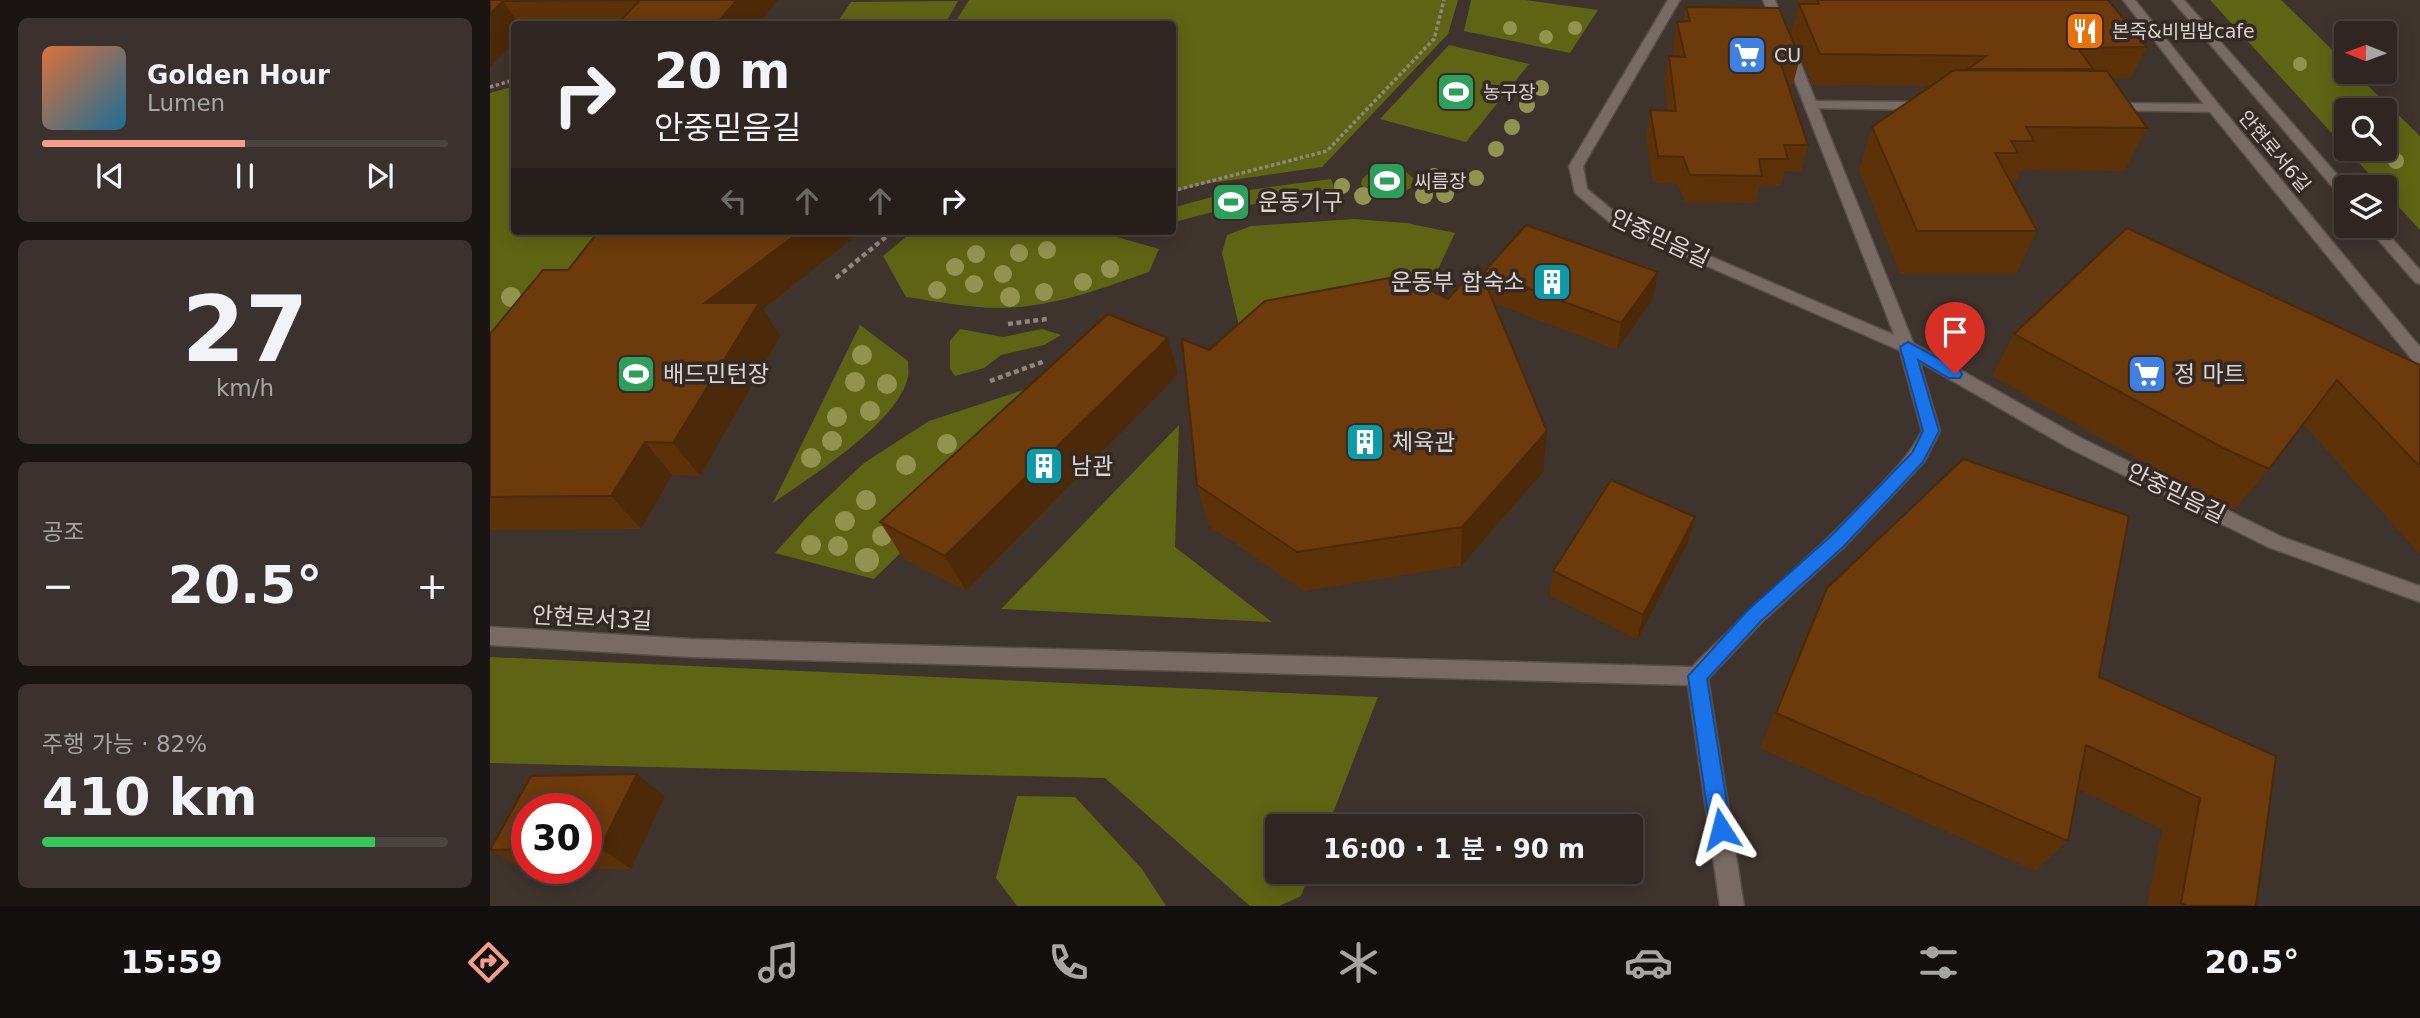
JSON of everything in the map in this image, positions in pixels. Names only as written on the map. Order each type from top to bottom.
[{"type":"street","name":"안중믿음길","points":[[1674,0],[1576,166],[1580,191],[1618,222],[1908,347],[2073,442],[2275,542],[2420,594]]},
{"type":"street","points":[[1732,906],[1697,676],[1755,616],[1838,541],[1918,457],[1931,431],[1908,347],[1769,0]]},
{"type":"street","name":"안현로서6길","points":[[2130,0],[2214,108],[2420,358]]},
{"type":"street","name":"안현로서6길","points":[[2178,0],[2334,180]]},
{"type":"street","points":[[1809,105],[1945,106]]},
{"type":"street","points":[[2095,107],[2214,108]]},
{"type":"street","points":[[2384,238],[2420,279]]},
{"type":"street","name":"안현로서3길","points":[[490,636],[691,648],[1697,676]]},
{"type":"path","points":[[1176,190],[1327,151],[1434,39],[1444,0]]},
{"type":"path","points":[[490,87],[511,81]]},
{"type":"path","points":[[836,278],[888,235]]},
{"type":"path","points":[[1008,324],[1047,319]]},
{"type":"path","points":[[990,381],[1045,361]]},
{"type":"shaded area","points":[[969,0],[1458,0],[1448,34],[1322,167],[1197,185],[1176,192],[1176,21],[956,21]]},
{"type":"shaded area","points":[[1471,0],[1525,0],[1598,10],[1570,53],[1464,31]]},
{"type":"shaded area","points":[[2210,0],[2281,0],[2334,51],[2334,84],[2366,84],[2381,98],[2334,98],[2334,136]]},
{"type":"shaded area","points":[[958,1],[947,21],[838,21],[851,2]]},
{"type":"shaded area","name":"농구장","points":[[1449,45],[1529,64],[1466,142],[1380,119]]},
{"type":"shaded area","points":[[511,87],[511,235],[611,235],[490,384],[490,93]]},
{"type":"shaded area","points":[[2397,114],[2420,136],[2420,230],[2397,205],[2397,175],[2370,175],[2357,161],[2397,161]]},
{"type":"shaded area","name":"씨름장","points":[[1388,166],[1404,170],[1413,178],[1411,188],[1392,197],[1368,193],[1361,184],[1362,179],[1372,170]]},
{"type":"shaded area","name":"운동기구","points":[[1331,179],[1336,194],[1254,204],[1176,222],[1176,207],[1251,190]]},
{"type":"shaded area","points":[[1354,219],[1406,223],[1455,233],[1418,312],[1243,343],[1222,253],[1227,235],[1251,226]]},
{"type":"shaded area","points":[[908,235],[1110,235],[1159,249],[1149,272],[1112,285],[1037,305],[987,308],[906,297],[883,256]]},
{"type":"shaded area","points":[[860,325],[908,361],[908,377],[901,395],[888,412],[851,448],[773,503]]},
{"type":"shaded area","points":[[960,329],[1003,337],[1042,329],[1061,335],[1044,345],[1001,355],[984,368],[955,376],[950,369],[950,341]]},
{"type":"shaded area","points":[[1087,369],[874,579],[775,553],[809,515],[864,463],[929,421]]},
{"type":"shaded area","points":[[1179,425],[1175,547],[1272,622],[1001,609]]},
{"type":"shaded area","points":[[490,657],[1378,697],[1333,814],[1265,814],[1265,884],[1306,884],[1301,896],[1279,906],[1250,906],[1105,778],[490,763]]},
{"type":"shaded area","points":[[1017,796],[1075,797],[1142,869],[1166,906],[1017,906],[996,878]]},
{"type":"building","points":[[490,0],[640,0],[503,1],[490,14]]},
{"type":"building","points":[[640,0],[737,0],[719,21],[620,21]]},
{"type":"building","points":[[1817,0],[2108,0],[2147,47],[2078,48],[2093,69],[1968,69],[1986,56],[1820,54],[1799,4],[1819,4]]},
{"type":"building","points":[[1686,7],[1779,8],[1800,58],[1779,58],[1808,145],[1784,145],[1788,159],[1759,159],[1762,176],[1690,175],[1683,157],[1658,156],[1650,110],[1676,111],[1669,56],[1685,57],[1677,22],[1690,21]]},
{"type":"building","points":[[1954,70],[2107,71],[2147,128],[2026,127],[2034,141],[2011,141],[2018,153],[1995,153],[2037,231],[1917,231],[1872,127]]},
{"type":"building","points":[[1526,225],[1658,272],[1621,323],[1484,272]]},
{"type":"building","points":[[2127,228],[2420,365],[2420,467],[2337,380],[2269,469],[2223,448],[2014,334]]},
{"type":"building","points":[[596,235],[796,235],[705,303],[759,303],[673,443],[645,442],[611,496],[490,497],[490,334],[543,270],[568,270]]},
{"type":"building","name":"체육관","points":[[1478,265],[1547,431],[1462,527],[1297,552],[1197,485],[1182,339],[1209,350],[1265,301],[1400,276],[1448,299]]},
{"type":"building","points":[[1108,314],[1168,338],[945,556],[880,522]]},
{"type":"building","points":[[1963,459],[2129,516],[2099,677],[2276,756],[2256,906],[2187,906],[2181,903],[2200,798],[2086,745],[2068,841],[1776,713],[1827,588]]},
{"type":"building","points":[[1611,480],[1695,517],[1643,615],[1553,571]]},
{"type":"building","points":[[637,774],[602,844],[602,793],[522,793],[531,776]]},
{"type":"building","points":[[511,812],[511,849],[490,850]]},
{"type":"place","name":"본죽&비빔밥cafe","points":[[2085,31]]},
{"type":"place","name":"CU","points":[[1747,55]]},
{"type":"place","name":"농구장","points":[[1456,92]]},
{"type":"place","name":"씨름장","points":[[1387,181]]},
{"type":"place","name":"운동기구","points":[[1231,202]]},
{"type":"place","name":"운동부 합숙소","points":[[1552,282]]},
{"type":"place","name":"배드민턴장","points":[[636,374]]},
{"type":"place","name":"정 마트","points":[[2147,374]]},
{"type":"place","name":"체육관","points":[[1365,442]]},
{"type":"place","name":"남관","points":[[1044,466]]},
{"type":"route","points":[[1721,829],[1697,676],[1755,616],[1838,541],[1918,457],[1931,431],[1908,347],[1955,374]]}]
